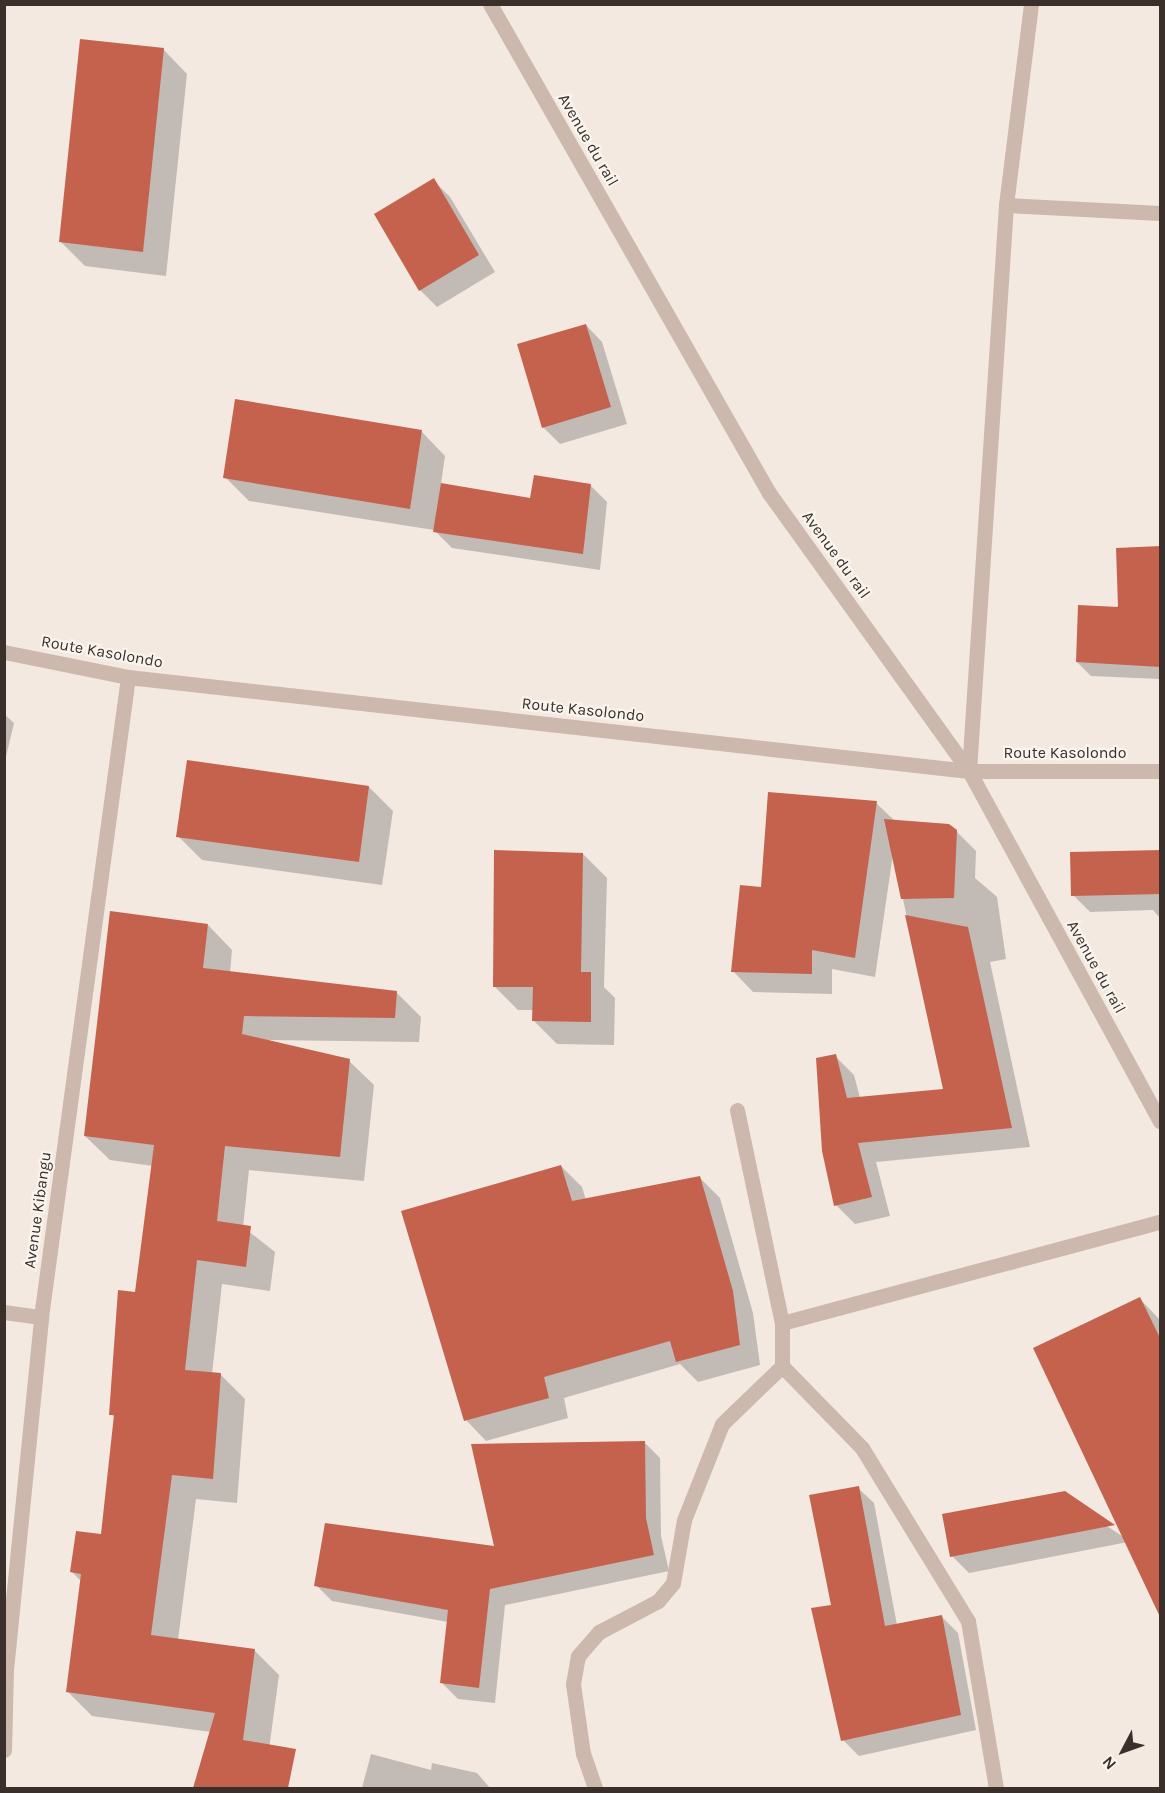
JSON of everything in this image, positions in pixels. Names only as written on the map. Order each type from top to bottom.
[{"type":"street","name":"Avenue du rail","points":[[490,4],[769,493],[969,771],[1161,1121]]},
{"type":"street","points":[[969,771],[1006,205],[1031,4]]},
{"type":"street","points":[[1006,205],[1161,213]]},
{"type":"street","name":"Route Kasolondo","points":[[4,652],[128,677],[969,771],[1161,771]]},
{"type":"street","name":"Avenue Kibangu","points":[[4,1750],[6,1670],[41,1317],[128,677]]},
{"type":"street","points":[[737,1110],[782,1323],[782,1366],[862,1448],[968,1621],[996,1788]]},
{"type":"street","points":[[782,1323],[1161,1222]]},
{"type":"street","points":[[4,1312],[41,1317]]},
{"type":"street","points":[[595,1788],[583,1754],[573,1684],[578,1656],[599,1632],[650,1607],[673,1583],[684,1520],[722,1424],[782,1366]]},
{"type":"building","points":[[80,39],[164,48],[143,252],[59,242]]},
{"type":"building","points":[[434,178],[479,255],[419,291],[374,214]]},
{"type":"building","points":[[586,324],[611,407],[542,428],[517,344]]},
{"type":"building","points":[[235,399],[422,430],[410,509],[223,478]]},
{"type":"building","points":[[534,475],[591,484],[583,554],[433,532],[441,483],[530,498]]},
{"type":"building","points":[[1161,546],[1161,667],[1076,662],[1078,605],[1118,607],[1116,548]]},
{"type":"building","points":[[187,760],[369,786],[359,862],[176,837]]},
{"type":"building","points":[[768,792],[877,801],[855,958],[812,950],[812,974],[731,972],[740,885],[761,887]]},
{"type":"building","points":[[884,819],[949,824],[957,830],[954,898],[901,899]]},
{"type":"building","points":[[494,850],[583,853],[581,972],[591,972],[591,1022],[532,1021],[533,987],[493,987]]},
{"type":"building","points":[[1161,850],[1161,894],[1071,896],[1070,852]]},
{"type":"building","points":[[110,911],[208,924],[203,968],[397,991],[395,1018],[244,1016],[242,1034],[350,1059],[340,1157],[225,1146],[217,1221],[251,1226],[246,1267],[197,1260],[185,1370],[221,1373],[213,1479],[172,1475],[151,1635],[255,1649],[243,1740],[296,1749],[288,1788],[193,1788],[215,1713],[66,1692],[81,1574],[70,1572],[76,1531],[101,1534],[114,1415],[109,1415],[118,1290],[135,1292],[154,1145],[84,1136]]},
{"type":"building","points":[[905,915],[968,927],[1012,1128],[858,1143],[872,1197],[834,1206],[822,1151],[816,1058],[836,1054],[847,1098],[943,1089]]},
{"type":"building","points":[[561,1165],[572,1201],[700,1176],[733,1291],[740,1345],[676,1362],[670,1341],[544,1377],[549,1398],[464,1421],[401,1211]]},
{"type":"building","points":[[1140,1297],[1161,1340],[1161,1619],[1033,1348]]},
{"type":"building","points":[[645,1441],[646,1518],[654,1555],[490,1589],[479,1688],[440,1683],[448,1610],[314,1586],[325,1523],[494,1546],[471,1444]]},
{"type":"building","points":[[859,1486],[885,1626],[942,1615],[961,1715],[841,1741],[811,1608],[831,1605],[809,1495]]},
{"type":"building","points":[[1065,1491],[1115,1525],[950,1557],[942,1514]]}]
